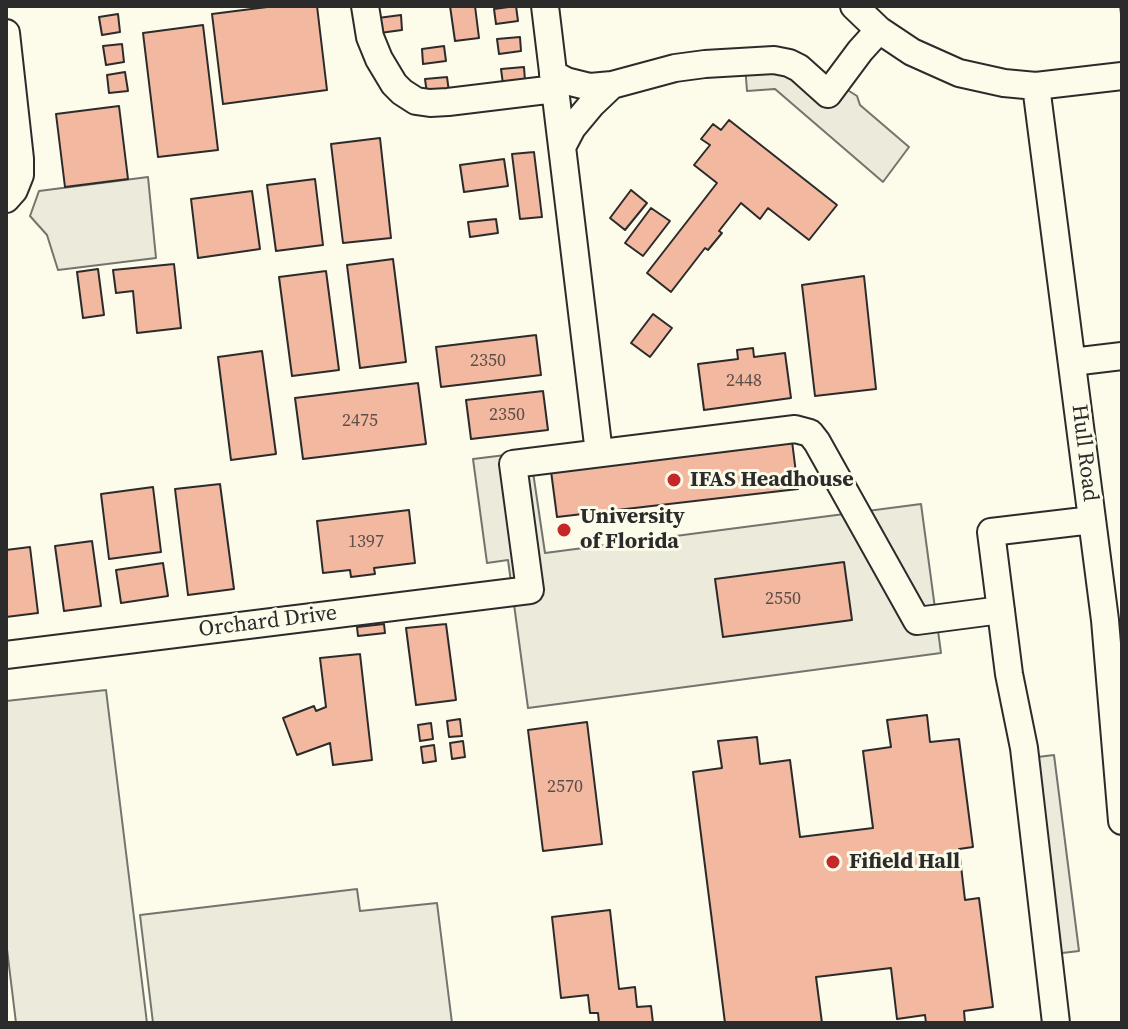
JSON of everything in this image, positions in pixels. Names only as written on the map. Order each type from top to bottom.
[{"type":"street","points":[[365,6],[370,37],[394,84],[416,101],[430,103],[554,82],[590,87],[612,85],[675,68],[774,60],[799,68],[828,94],[879,30]]},
{"type":"street","points":[[545,6],[599,453],[795,429],[805,431],[817,442],[917,621],[1001,610]]},
{"type":"street","points":[[854,6],[879,30],[912,52],[946,68],[991,80],[1036,86],[1122,76]]},
{"type":"street","points":[[6,33],[20,175],[6,199]]},
{"type":"street","points":[[562,147],[577,122],[612,85]]},
{"type":"street","name":"Hull Road","points":[[1036,86],[1105,620],[1122,821]]},
{"type":"street","points":[[1072,362],[1122,356]]},
{"type":"street","name":"Orchard Drive","points":[[6,655],[530,590],[513,464],[599,453]]},
{"type":"street","points":[[1056,1023],[1024,748],[1009,674],[991,532],[1092,520]]},
{"type":"shaded area","points":[[744,52],[791,54],[857,96],[860,105],[909,147],[883,182],[775,89],[747,91]]},
{"type":"shaded area","points":[[148,177],[156,258],[58,270],[47,235],[30,216],[39,191]]},
{"type":"shaded area","points":[[530,452],[545,553],[921,504],[941,653],[528,708],[508,560],[487,563],[473,459]]},
{"type":"shaded area","points":[[106,690],[147,1023],[16,1023],[6,941],[6,701]]},
{"type":"shaded area","points":[[1054,755],[1079,951],[1037,956],[1013,760]]},
{"type":"shaded area","points":[[357,889],[360,911],[437,903],[452,1023],[153,1023],[140,915]]},
{"type":"building","points":[[275,6],[317,6],[327,90],[223,104],[212,14]]},
{"type":"building","points":[[450,6],[475,6],[479,38],[455,41]]},
{"type":"building","points":[[516,6],[518,21],[496,24],[494,9]]},
{"type":"building","points":[[118,14],[120,32],[102,35],[99,17]]},
{"type":"building","points":[[401,15],[402,30],[380,33],[378,18]]},
{"type":"building","points":[[203,25],[218,150],[158,157],[143,33]]},
{"type":"building","points":[[520,37],[521,51],[499,54],[497,39]]},
{"type":"building","points":[[122,44],[124,62],[106,65],[103,46]]},
{"type":"building","points":[[444,46],[446,61],[423,64],[422,49]]},
{"type":"building","points":[[524,67],[525,81],[503,84],[501,69]]},
{"type":"building","points":[[125,72],[128,91],[109,93],[107,75]]},
{"type":"building","points":[[447,77],[449,92],[427,94],[425,79]]},
{"type":"building","points":[[119,106],[128,179],[65,187],[56,114]]},
{"type":"building","points":[[729,120],[837,205],[809,240],[768,208],[760,219],[741,203],[719,231],[722,233],[708,250],[705,248],[671,292],[647,273],[717,183],[694,165],[710,145],[701,139],[713,124],[721,130]]},
{"type":"building","points":[[380,138],[391,238],[343,243],[331,144]]},
{"type":"building","points":[[534,152],[542,217],[520,219],[512,154]]},
{"type":"building","points":[[504,159],[508,186],[464,192],[460,165]]},
{"type":"building","points":[[315,179],[323,245],[276,251],[267,185]]},
{"type":"building","points":[[631,190],[647,203],[625,230],[610,218]]},
{"type":"building","points":[[252,191],[260,249],[198,258],[191,199]]},
{"type":"building","points":[[651,208],[670,221],[643,256],[625,243]]},
{"type":"building","points":[[496,219],[498,233],[470,237],[468,222]]},
{"type":"building","points":[[393,259],[406,362],[360,368],[347,265]]},
{"type":"building","points":[[174,264],[181,328],[137,333],[133,291],[116,293],[113,270]]},
{"type":"building","points":[[98,269],[104,315],[83,318],[77,272]]},
{"type":"building","points":[[326,271],[339,370],[292,376],[279,277]]},
{"type":"building","points":[[864,276],[876,389],[815,396],[802,285]]},
{"type":"building","points":[[653,314],[672,328],[650,357],[631,343]]},
{"type":"building","points":[[536,335],[541,375],[441,387],[436,347]]},
{"type":"building","points":[[753,348],[754,357],[785,353],[791,398],[704,410],[698,364],[738,359],[737,350]]},
{"type":"building","points":[[262,351],[276,454],[231,460],[218,357]]},
{"type":"building","points":[[418,383],[426,444],[303,459],[295,398]]},
{"type":"building","points":[[543,391],[548,430],[471,439],[466,400]]},
{"type":"building","name":"IFAS Headhouse","points":[[792,441],[798,489],[557,517],[551,471]]},
{"type":"building","points":[[220,484],[234,589],[188,595],[175,489]]},
{"type":"building","points":[[153,487],[161,552],[109,559],[101,494]]},
{"type":"building","points":[[409,510],[415,563],[374,568],[375,574],[351,577],[350,570],[323,573],[317,521]]},
{"type":"building","points":[[92,541],[101,606],[64,611],[55,546]]},
{"type":"building","points":[[30,547],[38,613],[6,617],[6,550]]},
{"type":"building","points":[[844,562],[852,620],[723,637],[715,579]]},
{"type":"building","points":[[163,563],[168,596],[121,603],[116,570]]},
{"type":"building","points":[[384,624],[385,633],[358,636],[357,627]]},
{"type":"building","points":[[446,624],[456,700],[416,705],[406,628]]},
{"type":"building","points":[[360,654],[372,760],[333,765],[330,743],[297,755],[283,718],[314,706],[316,711],[326,707],[320,658]]},
{"type":"building","name":"Fifield Hall","points":[[927,715],[930,742],[959,739],[973,847],[959,849],[965,900],[979,898],[993,1007],[964,1011],[965,1023],[926,1023],[925,1015],[897,1019],[891,968],[816,977],[822,1023],[725,1023],[693,772],[722,768],[718,741],[757,737],[760,764],[790,760],[800,837],[873,828],[863,751],[891,747],[887,720]]},
{"type":"building","points":[[460,719],[462,736],[449,737],[447,721]]},
{"type":"building","points":[[587,722],[602,844],[543,851],[528,730]]},
{"type":"building","points":[[431,723],[433,739],[420,741],[418,725]]},
{"type":"building","points":[[463,741],[465,757],[452,759],[450,743]]},
{"type":"building","points":[[434,745],[436,761],[423,763],[421,747]]},
{"type":"building","points":[[610,910],[619,989],[635,987],[637,1007],[651,1006],[653,1023],[599,1023],[598,1013],[590,1013],[588,995],[561,998],[552,917]]},
{"type":"power","points":[[1120,6],[1122,22]]},
{"type":"place","name":"IFAS Headhouse","points":[[674,480]]},
{"type":"place","name":"University of Florida","points":[[564,530]]},
{"type":"place","name":"Fifield Hall","points":[[833,862]]}]
